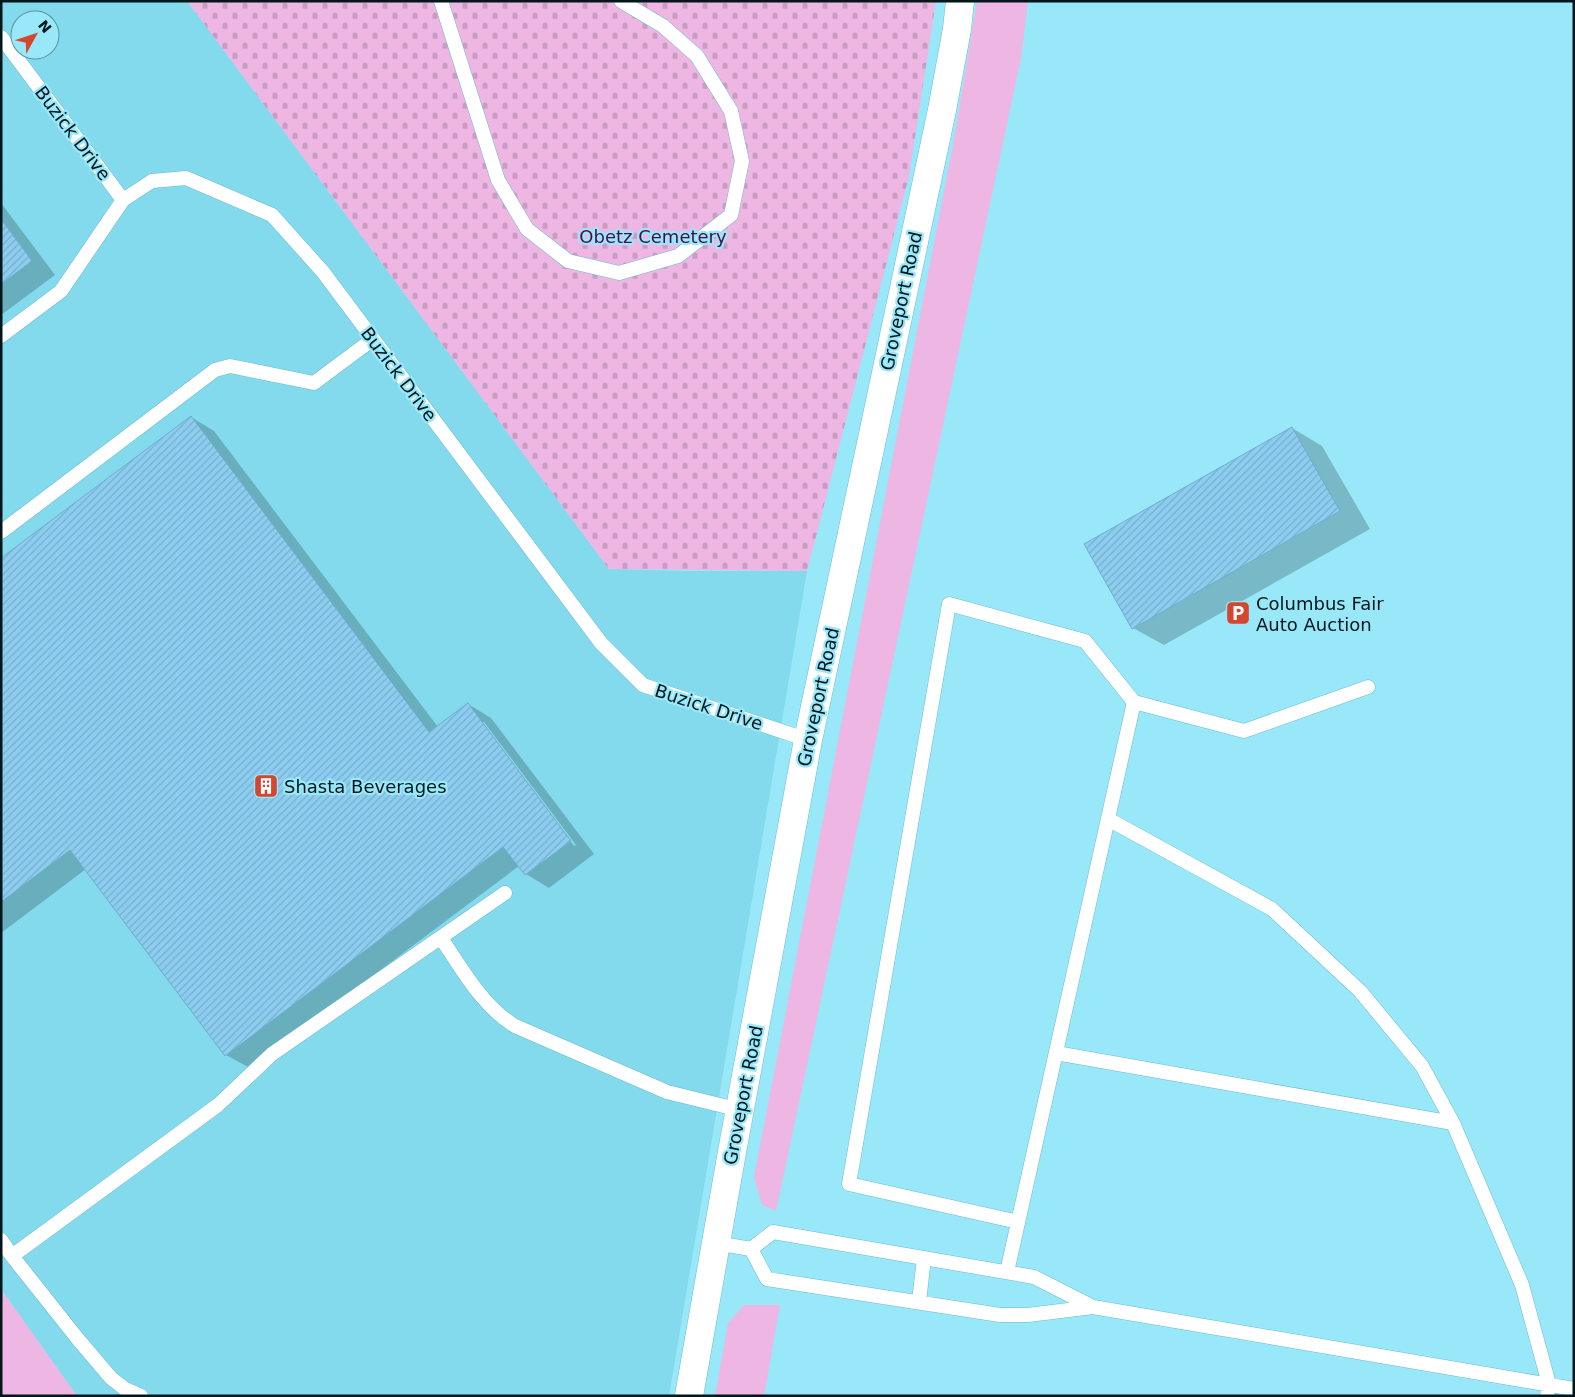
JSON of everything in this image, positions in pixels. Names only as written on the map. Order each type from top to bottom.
[{"type":"main road","name":"Groveport Road","points":[[689,1396],[808,740],[942,110],[957,29],[960,1]]},
{"type":"lane","points":[[441,1],[498,180],[528,229],[568,261],[619,273],[678,256],[731,215],[742,161],[731,111],[697,56],[663,26],[621,1]]},
{"type":"lane","name":"Buzick Drive","points":[[1,37],[123,200],[152,181],[186,178],[272,215],[322,272],[601,642],[643,685],[808,740]]},
{"type":"lane","points":[[1,336],[61,290],[123,200]]},
{"type":"lane","points":[[1,532],[215,370],[230,366],[314,383],[373,339]]},
{"type":"lane","points":[[1018,1222],[849,1184],[949,604],[1085,641],[1134,702],[1244,731],[1368,687]]},
{"type":"lane","points":[[1007,1272],[1134,702]]},
{"type":"lane","points":[[1108,819],[1272,909],[1360,990],[1422,1066],[1453,1123],[1522,1285],[1548,1390]]},
{"type":"lane","points":[[12,1256],[218,1105],[272,1054],[505,893]]},
{"type":"lane","points":[[441,938],[486,1000],[502,1018],[515,1026],[667,1092],[740,1110]]},
{"type":"lane","points":[[1056,1054],[1453,1123]]},
{"type":"lane","points":[[716,1243],[751,1249],[773,1232],[1034,1277],[1093,1307],[1548,1390],[1574,1389]]},
{"type":"lane","points":[[1,1240],[77,1338],[111,1378],[125,1389],[141,1396]]},
{"type":"lane","points":[[751,1249],[767,1278],[1000,1315],[1028,1315],[1093,1307]]},
{"type":"lane","points":[[919,1302],[924,1258]]},
{"type":"shaded area","points":[[1,1],[187,1],[609,569],[807,571],[669,1396],[77,1396],[1,1289]]},
{"type":"green space","name":"Obetz Cemetery","points":[[187,1],[936,1],[909,176],[807,571],[609,569]]},
{"type":"green space","points":[[977,1],[1028,1],[1021,58],[776,1211],[762,1205],[754,1177],[955,134]]},
{"type":"green space","points":[[1,1289],[77,1396],[1,1396]]},
{"type":"green space","points":[[744,1305],[780,1305],[764,1396],[715,1396],[728,1323]]},
{"type":"building","points":[[1,219],[32,261],[1,284]]},
{"type":"building","name":"Shasta Beverages","points":[[191,416],[429,732],[468,703],[571,841],[525,875],[503,847],[225,1056],[70,850],[1,902],[1,558]]},
{"type":"building","points":[[1292,427],[1340,511],[1132,629],[1084,544]]},
{"type":"place","name":"Columbus Fair Auto Auction","points":[[1238,613]]},
{"type":"place","name":"Shasta Beverages","points":[[266,786]]}]
